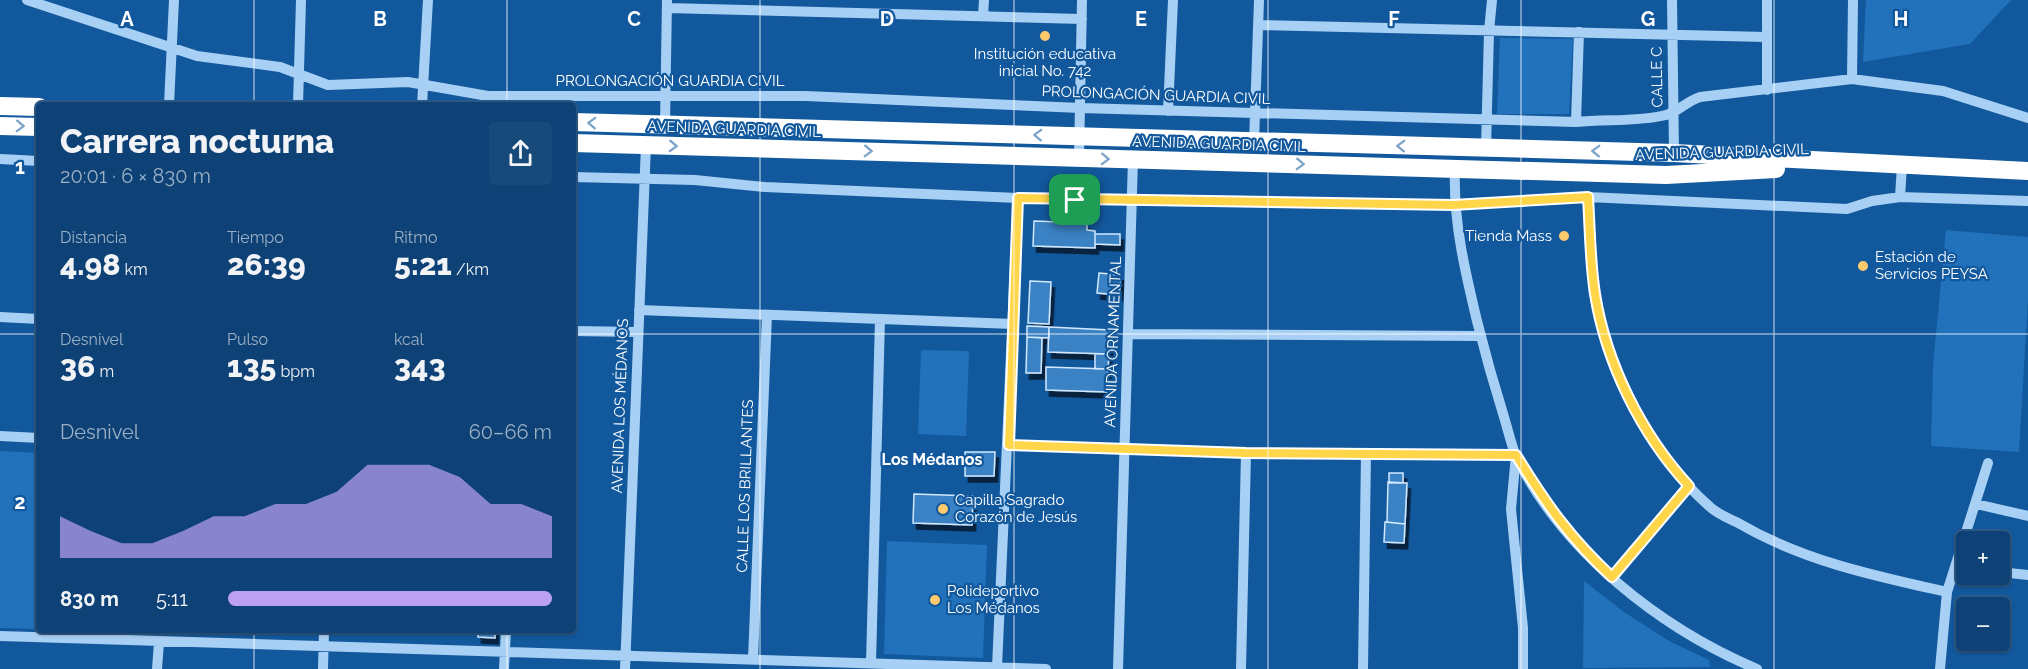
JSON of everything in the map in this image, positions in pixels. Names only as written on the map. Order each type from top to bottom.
[{"type":"highway","points":[[0,106],[36,107]]},
{"type":"highway","name":"AVENIDA GUARDIA CIVIL","points":[[576,122],[1674,153],[2028,171]]},
{"type":"highway","points":[[0,126],[36,127]]},
{"type":"highway","name":"AVENIDA GUARDIA CIVIL","points":[[576,143],[1666,175],[1864,163]]},
{"type":"street","name":"PROLONGACIÓN GUARDIA CIVIL","points":[[27,0],[197,56],[261,63],[298,72],[311,80],[328,85],[408,82],[488,96],[806,96],[1255,114],[1576,122],[1653,117],[1672,113],[1689,100],[1700,97],[1852,79],[1943,92],[2028,118]]},
{"type":"street","points":[[169,102],[174,0]]},
{"type":"street","points":[[298,102],[302,0]]},
{"type":"street","points":[[422,102],[428,0]]},
{"type":"street","points":[[983,16],[984,0]]},
{"type":"street","points":[[1079,158],[1082,0]]},
{"type":"street","points":[[1168,111],[1173,0]]},
{"type":"street","points":[[1254,142],[1259,0]]},
{"type":"street","points":[[1486,148],[1492,0]]},
{"type":"street","name":"CALLE C","points":[[1672,0],[1674,153]]},
{"type":"street","points":[[1767,0],[1767,90]]},
{"type":"street","points":[[1852,79],[1853,0]]},
{"type":"street","points":[[665,125],[667,4],[1082,19]]},
{"type":"street","points":[[1258,25],[1766,37]]},
{"type":"street","points":[[1576,122],[1579,32]]},
{"type":"street","name":"AVENIDA LOS MÉDANOS","points":[[625,669],[646,145]]},
{"type":"street","points":[[0,159],[36,161]]},
{"type":"street","name":"AVENIDA ORNAMENTAL","points":[[1118,669],[1133,159]]},
{"type":"street","points":[[1900,197],[1902,165]]},
{"type":"street","points":[[1455,169],[1453,205],[1480,336],[1516,455],[1558,521],[1581,549],[1612,577],[1694,637],[1756,669]]},
{"type":"street","points":[[576,177],[644,178],[822,190],[1132,201],[1453,205],[1588,197],[1847,209],[1872,201],[1900,197],[2028,201]]},
{"type":"street","points":[[1588,197],[1595,293],[1617,374],[1644,422],[1689,486],[1710,507],[1772,542],[1862,573],[1947,592]]},
{"type":"street","points":[[997,667],[1009,445],[1018,198]]},
{"type":"street","points":[[639,310],[1013,324]]},
{"type":"street","name":"CALLE LOS BRILLANTES","points":[[753,659],[767,315]]},
{"type":"street","points":[[0,317],[36,319]]},
{"type":"street","points":[[871,663],[880,319]]},
{"type":"street","points":[[576,330],[638,332]]},
{"type":"street","points":[[1128,334],[1480,336]]},
{"type":"street","points":[[0,436],[36,438]]},
{"type":"street","points":[[1009,445],[1124,451],[1516,455]]},
{"type":"street","points":[[1241,669],[1246,453]]},
{"type":"street","points":[[1363,669],[1366,453]]},
{"type":"street","points":[[1516,455],[1511,509],[1523,628],[1523,669]]},
{"type":"street","points":[[1970,531],[1988,463]]},
{"type":"street","points":[[1612,577],[1689,486]]},
{"type":"street","points":[[1976,504],[2028,516]]},
{"type":"street","points":[[2010,573],[2028,575]]},
{"type":"street","points":[[1940,669],[1947,592],[1956,576]]},
{"type":"street","points":[[323,669],[324,633]]},
{"type":"street","points":[[504,669],[506,633]]},
{"type":"street","points":[[0,636],[1046,669]]},
{"type":"street","points":[[158,669],[159,642]]},
{"type":"shaded area","points":[[1866,0],[2011,0],[1970,44],[1863,62]]},
{"type":"shaded area","points":[[1500,38],[1573,39],[1569,114],[1497,114]]},
{"type":"shaded area","points":[[1946,230],[2028,237],[2028,299],[2019,452],[1931,446],[1933,365]]},
{"type":"shaded area","points":[[921,350],[969,351],[966,436],[918,434]]},
{"type":"shaded area","points":[[0,451],[36,453],[36,629],[0,628]]},
{"type":"shaded area","name":"Polideportivo Los Médanos","points":[[887,541],[987,545],[983,658],[884,654]]},
{"type":"shaded area","points":[[1584,581],[1624,612],[1669,641],[1709,660],[1710,667],[1583,668]]},
{"type":"building","points":[[1034,221],[1087,223],[1087,230],[1095,231],[1095,248],[1033,246]]},
{"type":"building","points":[[1095,234],[1120,234],[1120,245],[1095,244]]},
{"type":"building","points":[[1099,273],[1121,275],[1119,295],[1097,293]]},
{"type":"building","points":[[1030,281],[1051,282],[1049,324],[1028,323]]},
{"type":"building","points":[[1027,326],[1049,327],[1049,338],[1027,337]]},
{"type":"building","points":[[1049,327],[1110,330],[1109,354],[1048,352]]},
{"type":"building","points":[[1027,337],[1042,338],[1041,373],[1026,373]]},
{"type":"building","points":[[1095,354],[1109,354],[1108,369],[1095,369]]},
{"type":"building","points":[[1046,367],[1108,369],[1107,392],[1046,390]]},
{"type":"building","points":[[965,452],[995,452],[994,476],[965,476]]},
{"type":"building","points":[[1389,473],[1403,473],[1403,483],[1389,483]]},
{"type":"building","points":[[1388,482],[1407,483],[1405,524],[1387,522]]},
{"type":"building","name":"Capilla Sagrado Corazón de Jesús","points":[[914,494],[973,496],[972,525],[913,523]]},
{"type":"building","points":[[1385,522],[1405,524],[1404,543],[1384,542]]},
{"type":"building","points":[[478,633],[495,633],[495,638],[478,637]]},
{"type":"place","name":"Institución educativa inicial No. 742","points":[[1045,36]]},
{"type":"place","name":"Tienda Mass","points":[[1564,236]]},
{"type":"place","name":"Estación de Servicios PEYSA","points":[[1863,266]]},
{"type":"place","name":"Capilla Sagrado Corazón de Jesús","points":[[943,509]]},
{"type":"place","name":"Polideportivo Los Médanos","points":[[935,600]]},
{"type":"district","name":"Los Médanos","points":[[932,459]]},
{"type":"route","points":[[1588,197],[1595,293],[1617,374],[1644,422],[1689,486],[1612,577],[1581,549],[1558,521],[1516,455],[1124,451],[1009,445],[1018,198],[1075,200],[1453,205],[1588,197]]}]
